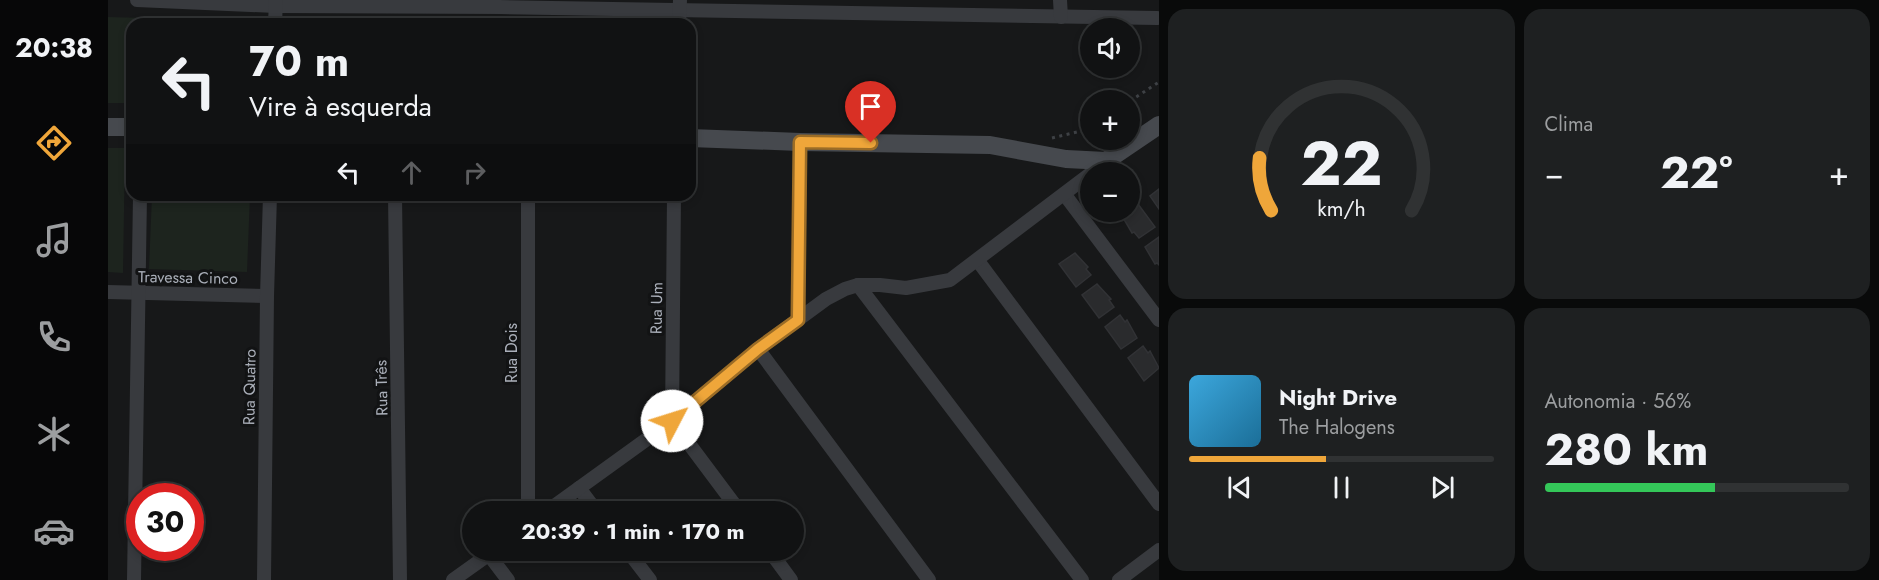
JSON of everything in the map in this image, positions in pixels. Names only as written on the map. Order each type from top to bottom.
[{"type":"street","points":[[137,0],[1157,18]]},
{"type":"street","points":[[1060,0],[1061,17]]},
{"type":"street","points":[[275,18],[276,3]]},
{"type":"street","points":[[108,127],[126,128]]},
{"type":"street","points":[[1106,162],[1158,127]]},
{"type":"street","points":[[696,138],[990,145],[1080,164]]},
{"type":"street","points":[[798,320],[800,142]]},
{"type":"street","points":[[561,501],[672,421],[758,349],[826,299],[858,285],[906,288],[950,280],[1080,182]]},
{"type":"street","points":[[1065,195],[1159,320]]},
{"type":"street","points":[[134,580],[140,201]]},
{"type":"street","name":"Rua Quatro","points":[[264,580],[270,201]]},
{"type":"street","name":"Rua Três","points":[[395,201],[400,580]]},
{"type":"street","name":"Rua Dois","points":[[528,201],[528,501]]},
{"type":"street","name":"Rua Um","points":[[672,421],[674,201]]},
{"type":"street","points":[[978,261],[1159,504]]},
{"type":"street","points":[[858,285],[1082,580]]},
{"type":"street","name":"Travessa Cinco","points":[[108,292],[267,296]]},
{"type":"street","points":[[758,349],[929,580]]},
{"type":"street","points":[[672,421],[732,501]]},
{"type":"street","points":[[579,488],[589,501]]},
{"type":"street","points":[[1119,580],[1159,550]]},
{"type":"street","points":[[453,580],[480,561]]},
{"type":"street","points":[[497,561],[508,580]]},
{"type":"street","points":[[635,561],[650,580]]},
{"type":"street","points":[[777,561],[791,580]]},
{"type":"path","points":[[1140,94],[1159,82]]},
{"type":"shaded area","points":[[108,17],[146,18],[126,18],[126,103],[108,103]]},
{"type":"shaded area","points":[[108,148],[125,148],[123,273],[108,272]]},
{"type":"shaded area","points":[[152,201],[250,201],[247,272],[149,269]]},
{"type":"building","points":[[1159,189],[1159,209],[1150,196]]},
{"type":"building","points":[[1140,207],[1155,227],[1139,238],[1134,232],[1132,233],[1126,222],[1140,222]]},
{"type":"building","points":[[1159,237],[1159,265],[1155,264],[1145,247]]},
{"type":"building","points":[[1075,253],[1088,267],[1086,269],[1091,275],[1076,287],[1059,264]]},
{"type":"building","points":[[1097,284],[1111,299],[1109,300],[1114,307],[1099,318],[1082,295]]},
{"type":"building","points":[[1120,315],[1125,322],[1127,320],[1137,338],[1121,349],[1105,327]]},
{"type":"building","points":[[1143,346],[1148,353],[1150,351],[1159,368],[1144,381],[1128,358]]},
{"type":"route","points":[[672,421],[758,349],[798,320],[800,142],[871,143]]}]
